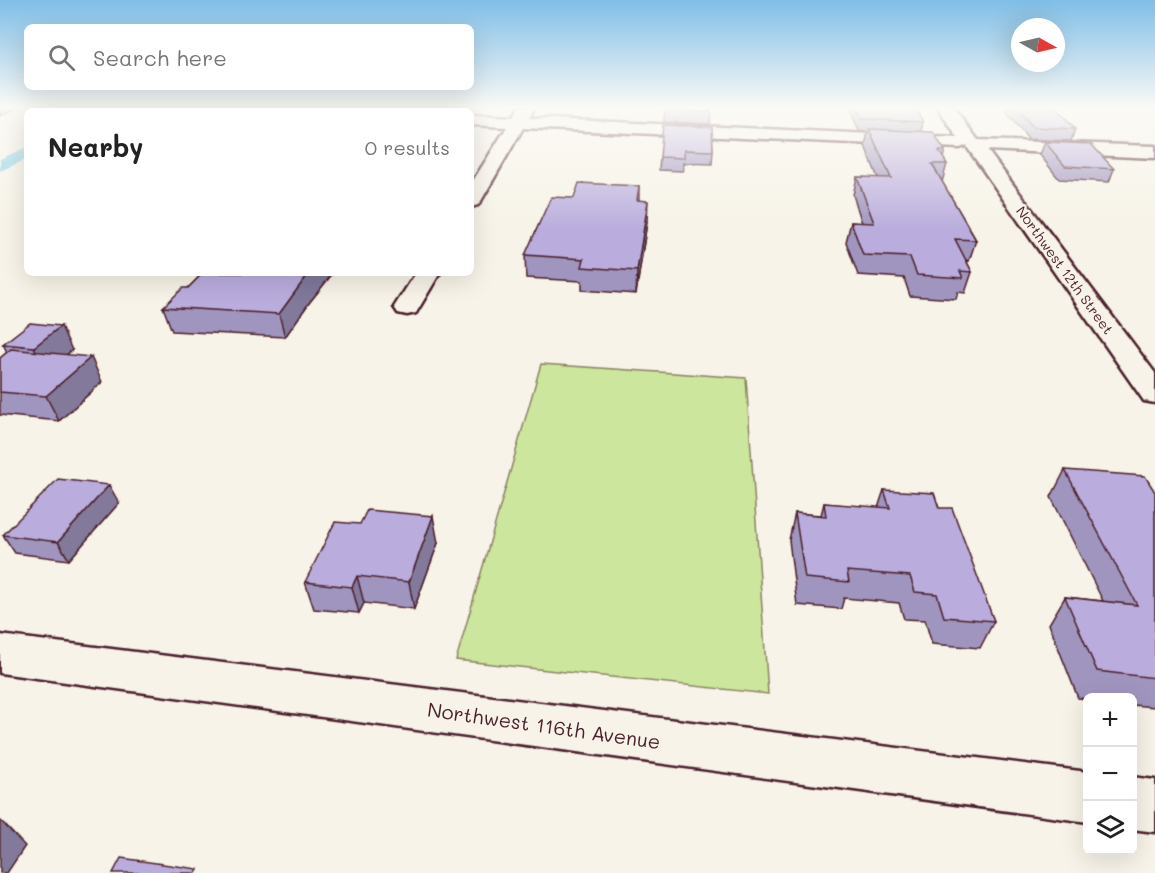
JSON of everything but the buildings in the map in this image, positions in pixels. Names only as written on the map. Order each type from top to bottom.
[{"type":"street","points":[[474,196],[503,148]]},
{"type":"street","name":"Northwest 12th Street","points":[[975,148],[1155,394]]},
{"type":"street","points":[[1058,148],[1155,152]]},
{"type":"street","points":[[407,307],[426,276]]},
{"type":"street","name":"Northwest 116th Avenue","points":[[0,654],[1083,796]]},
{"type":"street","points":[[1137,804],[1155,806]]},
{"type":"green space","points":[[541,364],[746,378],[768,694],[456,660]]},
{"type":"waterway","points":[[0,166],[24,154]]}]
